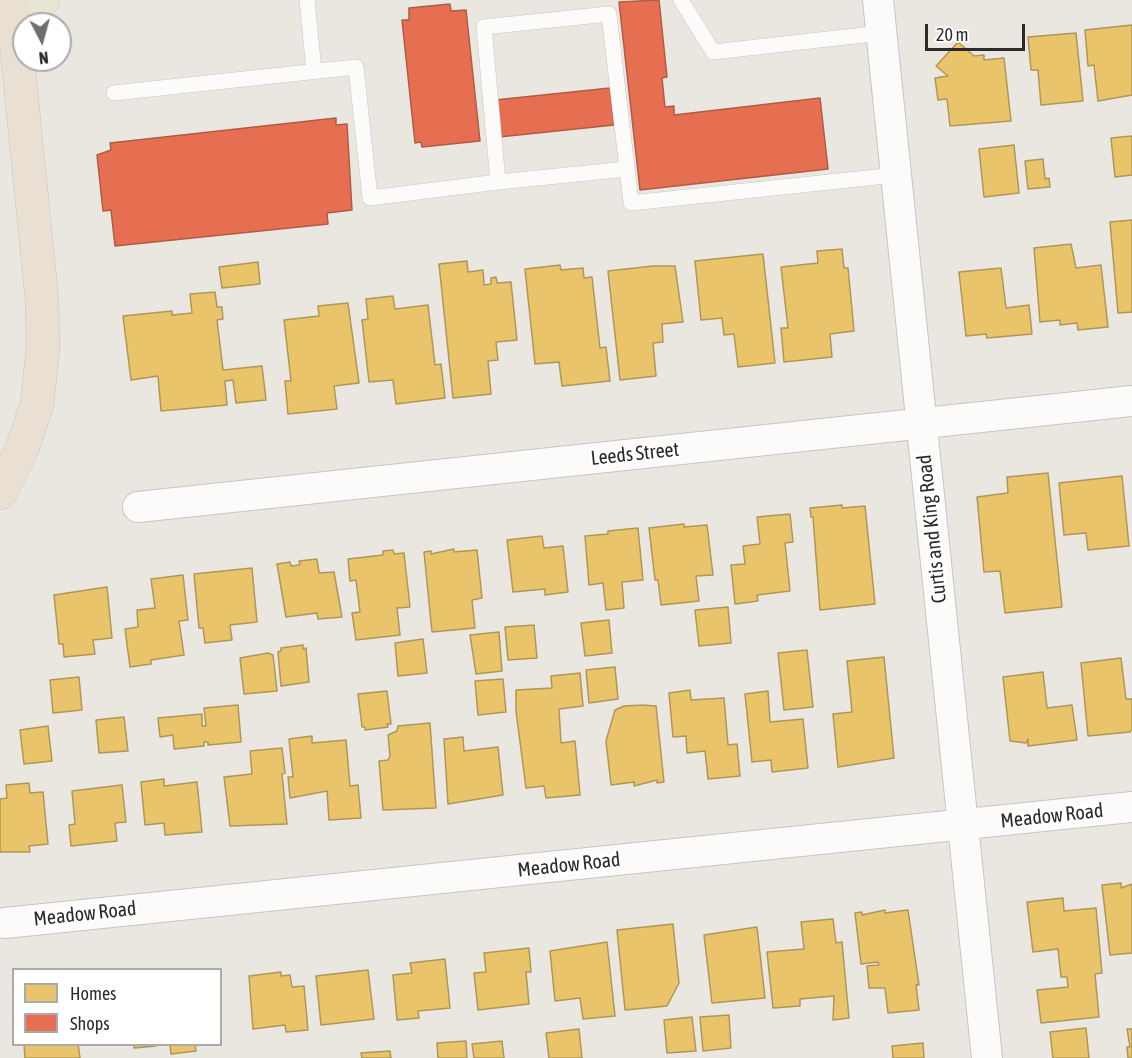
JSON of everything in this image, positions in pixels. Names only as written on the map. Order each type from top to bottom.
[{"type":"highway","points":[[0,493],[22,449],[37,404],[43,348],[41,290],[18,3]]},
{"type":"street","name":"Curtis and King Road","points":[[878,0],[987,1058]]},
{"type":"street","name":"Leeds Street","points":[[138,507],[1132,401]]},
{"type":"street","name":"Meadow Road","points":[[5,922],[1132,807]]},
{"type":"lane","points":[[307,0],[314,72]]},
{"type":"lane","points":[[681,0],[713,52],[881,33]]},
{"type":"lane","points":[[498,182],[484,27],[609,14],[631,203],[896,175]]},
{"type":"lane","points":[[114,93],[356,67],[370,198],[627,169]]},
{"type":"building: Homes","points":[[1132,25],[1132,95],[1098,101],[1094,65],[1088,66],[1085,30]]},
{"type":"building: Homes","points":[[1076,33],[1083,101],[1041,105],[1038,70],[1031,70],[1028,37]]},
{"type":"building: Homes","points":[[958,42],[974,56],[984,55],[984,60],[1004,58],[1011,121],[950,126],[947,99],[938,100],[935,78],[948,76],[936,66]]},
{"type":"building: Homes","points":[[1132,136],[1132,175],[1115,177],[1111,138]]},
{"type":"building: Homes","points":[[1014,145],[1019,193],[984,197],[979,149]]},
{"type":"building: Homes","points":[[1043,159],[1045,179],[1049,178],[1050,187],[1028,189],[1025,161]]},
{"type":"building: Homes","points":[[1132,220],[1132,312],[1118,313],[1110,222]]},
{"type":"building: Homes","points":[[1071,244],[1076,268],[1101,265],[1108,327],[1078,330],[1077,323],[1060,325],[1060,320],[1040,322],[1034,248]]},
{"type":"building: Homes","points":[[842,249],[844,268],[848,268],[854,331],[830,334],[832,357],[784,362],[781,328],[788,328],[781,267],[818,263],[817,251]]},
{"type":"building: Homes","points":[[763,254],[775,363],[738,367],[734,334],[724,335],[722,318],[701,320],[695,261]]},
{"type":"building: Homes","points":[[467,261],[468,272],[483,270],[484,285],[491,284],[491,278],[496,277],[497,283],[511,282],[517,340],[496,342],[498,360],[488,361],[491,394],[453,398],[439,264]]},
{"type":"building: Homes","points":[[258,262],[260,284],[222,288],[219,267]]},
{"type":"building: Homes","points":[[560,265],[561,270],[583,268],[584,278],[592,277],[600,348],[606,347],[610,381],[562,386],[559,362],[535,364],[525,269]]},
{"type":"building: Homes","points":[[675,266],[683,322],[662,324],[663,342],[653,343],[656,376],[620,380],[608,271]]},
{"type":"building: Homes","points":[[1001,268],[1006,308],[1029,305],[1032,334],[987,338],[986,334],[966,336],[959,272]]},
{"type":"building: Homes","points":[[215,292],[217,307],[222,307],[223,319],[217,320],[223,370],[262,366],[266,400],[236,403],[233,380],[225,381],[227,405],[161,411],[158,376],[131,380],[123,316],[172,311],[172,315],[192,313],[190,294]]},
{"type":"building: Homes","points":[[393,296],[395,309],[428,305],[435,365],[441,364],[445,398],[396,404],[393,380],[369,382],[362,320],[368,319],[366,299]]},
{"type":"building: Homes","points":[[348,303],[359,383],[334,386],[337,409],[288,414],[285,381],[291,381],[284,320],[319,316],[318,306]]},
{"type":"building: Homes","points":[[1048,473],[1062,607],[1005,613],[1000,571],[984,572],[977,497],[1008,493],[1007,477]]},
{"type":"building: Homes","points":[[1122,476],[1129,546],[1088,550],[1086,533],[1064,535],[1059,483]]},
{"type":"building: Homes","points":[[842,505],[842,508],[865,506],[875,604],[820,610],[813,517],[811,517],[810,508]]},
{"type":"building: Homes","points":[[790,514],[793,542],[785,543],[790,591],[757,595],[758,601],[735,604],[731,565],[745,564],[743,546],[760,544],[757,517]]},
{"type":"building: Homes","points":[[684,524],[684,527],[707,525],[713,575],[696,576],[699,601],[661,605],[658,580],[655,580],[649,528]]},
{"type":"building: Homes","points":[[638,528],[643,580],[622,582],[624,608],[606,610],[603,583],[589,585],[585,536]]},
{"type":"building: Homes","points":[[542,536],[544,548],[563,546],[568,592],[545,595],[545,589],[513,592],[507,540]]},
{"type":"building: Homes","points":[[454,549],[454,552],[477,550],[482,598],[472,600],[475,628],[432,632],[424,552],[431,551],[431,554]]},
{"type":"building: Homes","points":[[393,550],[394,554],[404,553],[410,607],[397,608],[400,635],[356,640],[352,613],[360,612],[356,580],[350,581],[348,559],[383,555],[383,551]]},
{"type":"building: Homes","points":[[317,559],[319,573],[334,572],[342,617],[318,619],[317,613],[286,617],[277,564],[290,562],[291,566],[300,565],[299,561]]},
{"type":"building: Homes","points":[[252,568],[257,622],[230,625],[232,640],[205,643],[203,628],[199,628],[194,574]]},
{"type":"building: Homes","points":[[183,575],[188,620],[179,621],[184,655],[151,660],[151,664],[130,667],[125,629],[138,627],[137,610],[155,608],[151,579]]},
{"type":"building: Homes","points":[[107,587],[112,638],[93,640],[95,654],[64,657],[63,644],[59,644],[54,595]]},
{"type":"building: Homes","points":[[728,607],[731,643],[699,646],[695,610]]},
{"type":"building: Homes","points":[[609,620],[612,653],[585,656],[581,623]]},
{"type":"building: Homes","points":[[534,625],[537,658],[508,660],[505,627]]},
{"type":"building: Homes","points":[[499,632],[502,671],[476,674],[470,635]]},
{"type":"building: Homes","points":[[423,639],[427,673],[398,676],[395,643]]},
{"type":"building: Homes","points":[[303,645],[303,649],[306,648],[309,682],[281,686],[278,652],[281,648]]},
{"type":"building: Homes","points":[[807,650],[813,707],[784,710],[778,653]]},
{"type":"building: Homes","points":[[268,653],[273,655],[277,691],[244,694],[240,658]]},
{"type":"building: Homes","points":[[884,657],[894,758],[838,767],[833,714],[852,712],[847,661]]},
{"type":"building: Homes","points":[[1121,658],[1126,699],[1132,699],[1132,729],[1130,732],[1088,736],[1081,663]]},
{"type":"building: Homes","points":[[615,667],[618,699],[589,703],[586,670]]},
{"type":"building: Homes","points":[[1043,672],[1047,708],[1072,705],[1077,740],[1028,746],[1028,739],[1026,743],[1010,741],[1003,677]]},
{"type":"building: Homes","points":[[580,673],[583,706],[559,709],[561,743],[575,741],[580,795],[546,798],[544,786],[526,788],[516,711],[516,690],[552,688],[551,676]]},
{"type":"building: Homes","points":[[79,677],[82,710],[53,713],[50,680]]},
{"type":"building: Homes","points":[[503,679],[506,712],[478,715],[475,681]]},
{"type":"building: Homes","points":[[690,690],[691,700],[724,698],[728,745],[737,744],[740,776],[708,779],[705,751],[687,753],[686,736],[673,737],[669,693]]},
{"type":"building: Homes","points":[[387,691],[391,724],[387,724],[388,727],[365,730],[365,727],[362,727],[358,694]]},
{"type":"building: Homes","points":[[768,691],[770,722],[803,719],[808,768],[772,772],[771,760],[752,762],[745,694]]},
{"type":"building: Homes","points":[[238,705],[241,742],[208,745],[208,742],[204,742],[204,746],[174,749],[173,735],[160,737],[158,718],[202,714],[202,726],[206,726],[204,708]]},
{"type":"building: Homes","points":[[624,706],[656,706],[664,782],[657,783],[657,780],[634,786],[634,782],[611,785],[606,741],[615,710]]},
{"type":"building: Homes","points":[[124,717],[128,751],[99,753],[96,720]]},
{"type":"building: Homes","points":[[430,723],[436,808],[383,810],[379,761],[388,760],[390,756],[388,735],[397,731],[398,726]]},
{"type":"building: Homes","points":[[48,726],[52,761],[24,764],[20,730]]},
{"type":"building: Homes","points":[[312,736],[312,743],[346,740],[350,786],[358,785],[361,818],[329,820],[327,791],[290,798],[288,777],[293,777],[289,739]]},
{"type":"building: Homes","points":[[463,737],[464,751],[498,747],[503,795],[448,804],[444,739]]},
{"type":"building: Homes","points":[[282,748],[287,824],[230,826],[224,777],[252,774],[250,751]]},
{"type":"building: Homes","points":[[164,779],[164,786],[197,782],[202,832],[165,835],[164,823],[145,825],[141,782]]},
{"type":"building: Homes","points":[[29,783],[30,793],[43,792],[48,844],[29,846],[30,852],[0,852],[0,799],[7,798],[6,785]]},
{"type":"building: Homes","points":[[122,785],[126,822],[115,823],[117,841],[71,846],[69,825],[75,824],[72,791]]},
{"type":"building: Homes","points":[[1121,883],[1121,888],[1132,884],[1132,953],[1110,955],[1102,885]]},
{"type":"building: Homes","points":[[1063,898],[1064,911],[1096,908],[1102,973],[1095,974],[1099,1017],[1041,1023],[1037,990],[1068,987],[1067,977],[1061,977],[1058,949],[1033,952],[1027,902]]},
{"type":"building: Homes","points":[[885,910],[885,913],[908,910],[919,985],[916,985],[919,1010],[888,1013],[885,988],[869,988],[867,966],[879,965],[878,962],[861,964],[855,913],[862,912],[862,915]]},
{"type":"building: Homes","points":[[833,919],[836,943],[842,942],[849,1018],[833,1020],[834,996],[800,999],[800,1006],[773,1008],[767,952],[804,949],[801,922]]},
{"type":"building: Homes","points":[[673,924],[679,983],[667,1006],[625,1010],[617,930]]},
{"type":"building: Homes","points":[[757,927],[765,998],[712,1003],[704,935]]},
{"type":"building: Homes","points":[[607,942],[615,1016],[583,1019],[580,998],[555,1001],[550,951]]},
{"type":"building: Homes","points":[[529,948],[531,972],[526,972],[529,1004],[478,1010],[474,973],[486,972],[484,953]]},
{"type":"building: Homes","points":[[445,959],[450,1008],[418,1011],[419,1018],[397,1020],[393,975],[412,973],[410,963]]},
{"type":"building: Homes","points":[[368,970],[374,1019],[321,1025],[316,976]]},
{"type":"building: Homes","points":[[281,972],[281,976],[290,975],[292,987],[304,986],[308,1030],[286,1032],[285,1025],[253,1029],[249,976]]},
{"type":"building: Homes","points":[[729,1015],[731,1048],[703,1051],[700,1017]]},
{"type":"building: Homes","points":[[692,1017],[696,1051],[667,1053],[664,1020]]},
{"type":"building: Homes","points":[[1086,1028],[1089,1058],[1053,1058],[1050,1032]]},
{"type":"building: Homes","points":[[579,1029],[582,1058],[549,1058],[546,1033]]},
{"type":"building: Homes","points":[[1127,1029],[1132,1029],[1132,1058],[1128,1058],[1127,1047],[1130,1047]]},
{"type":"building: Homes","points":[[466,1041],[467,1058],[438,1058],[437,1043]]},
{"type":"building: Homes","points":[[502,1041],[504,1058],[474,1058],[472,1044]]},
{"type":"building: Homes","points":[[923,1043],[924,1058],[893,1058],[892,1046]]},
{"type":"building: Homes","points":[[24,1046],[78,1046],[80,1058],[25,1058]]},
{"type":"building: Homes","points":[[170,1046],[195,1046],[196,1051],[171,1054]]},
{"type":"building: Homes","points":[[390,1051],[391,1058],[362,1058],[361,1053]]},
{"type":"building: Shops","points":[[659,0],[667,77],[662,78],[665,107],[674,106],[674,115],[820,98],[828,169],[640,190],[619,2]]},
{"type":"building: Shops","points":[[450,4],[451,11],[466,10],[480,141],[422,147],[421,142],[415,143],[402,20],[409,20],[409,8]]},
{"type":"building: Shops","points":[[610,88],[614,125],[499,137],[495,100]]},
{"type":"building: Shops","points":[[336,118],[336,125],[347,124],[352,210],[327,213],[328,224],[115,246],[111,210],[103,211],[97,155],[111,150],[110,143]]}]
